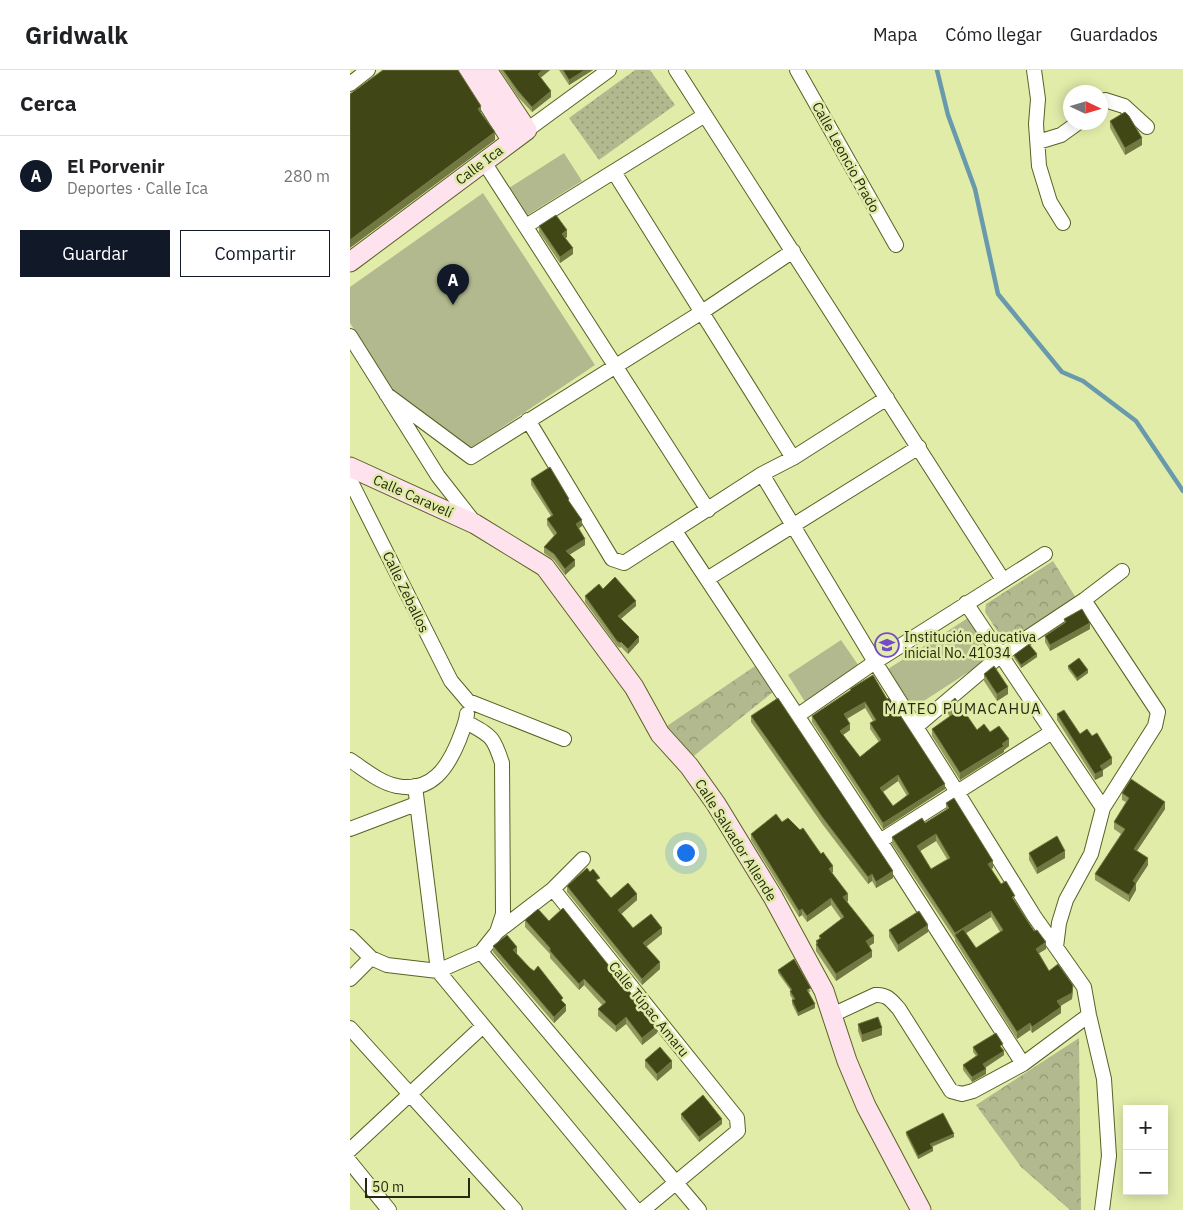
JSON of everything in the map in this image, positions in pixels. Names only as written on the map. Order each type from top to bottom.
[{"type":"street","points":[[350,84],[368,70]]},
{"type":"street","points":[[467,70],[519,135]]},
{"type":"street","points":[[487,70],[519,135]]},
{"type":"street","name":"Calle Ica","points":[[350,262],[609,70]]},
{"type":"street","points":[[676,70],[1004,580]]},
{"type":"street","name":"Calle Leoncio Prado","points":[[797,70],[896,245]]},
{"type":"street","points":[[1034,70],[1038,99],[1036,124],[1039,166],[1050,202],[1063,223]]},
{"type":"street","points":[[1108,101],[1124,106],[1147,126]]},
{"type":"street","points":[[526,226],[705,115]]},
{"type":"street","points":[[1038,142],[1062,135],[1068,130]]},
{"type":"street","points":[[484,162],[708,510]]},
{"type":"street","points":[[614,172],[793,458]]},
{"type":"street","points":[[386,394],[471,456],[702,312],[793,251]]},
{"type":"street","points":[[350,336],[438,476],[475,524]]},
{"type":"street","points":[[528,420],[612,559],[624,563],[762,474],[793,458],[887,398]]},
{"type":"street","points":[[707,579],[918,447]]},
{"type":"street","name":"Calle Caravelí","points":[[350,467],[475,524]]},
{"type":"street","points":[[762,474],[956,792],[1034,916],[1084,988],[1104,1079],[1109,1156],[1102,1210]]},
{"type":"street","name":"Calle Zeballos","points":[[350,480],[437,655],[451,681],[468,701]]},
{"type":"street","name":"Calle Salvador Allende","points":[[475,524],[545,567],[634,687],[660,734],[689,766],[716,804],[773,897],[824,991],[866,1106],[921,1210]]},
{"type":"street","points":[[675,531],[880,842],[1023,1064]]},
{"type":"street","points":[[797,716],[875,662],[1045,554]]},
{"type":"street","points":[[916,727],[1001,655],[1084,600],[1122,571]]},
{"type":"street","points":[[1056,947],[1059,922],[1066,900],[1092,854],[1103,808],[1155,726],[1158,712],[1084,600]]},
{"type":"street","points":[[966,603],[1103,808]]},
{"type":"street","points":[[350,760],[378,778],[397,786],[416,786],[430,781],[444,771],[452,758],[466,722],[468,701],[564,739]]},
{"type":"street","points":[[466,722],[487,734],[496,743],[502,763],[503,914],[497,932]]},
{"type":"street","points":[[880,842],[1052,732]]},
{"type":"street","points":[[416,786],[416,804],[438,971],[636,1210]]},
{"type":"street","points":[[350,829],[416,804]]},
{"type":"street","points":[[350,937],[371,958],[387,965],[438,971],[481,952],[497,932],[553,889],[583,858]]},
{"type":"street","name":"Calle Túpac Amaru","points":[[553,889],[738,1118],[738,1131],[676,1182]]},
{"type":"street","points":[[481,952],[699,1210]]},
{"type":"street","points":[[350,979],[371,958]]},
{"type":"street","points":[[832,1015],[875,995],[881,994],[889,997],[951,1091],[962,1094],[974,1091],[1023,1064],[1089,1015]]},
{"type":"street","points":[[350,1150],[483,1026]]},
{"type":"street","points":[[350,1028],[515,1210]]},
{"type":"street","points":[[350,1162],[389,1210]]},
{"type":"street","points":[[643,1210],[676,1182]]},
{"type":"green space","points":[[635,70],[650,70],[675,105],[599,160],[569,118]]},
{"type":"green space","points":[[564,153],[582,181],[526,216],[509,188]]},
{"type":"green space","points":[[483,193],[595,365],[470,449],[392,391],[350,323],[350,287]]},
{"type":"green space","points":[[1053,561],[1076,598],[1010,640],[1003,640],[985,612],[986,604]]},
{"type":"green space","points":[[968,618],[993,656],[913,708],[888,669]]},
{"type":"green space","points":[[841,640],[863,672],[809,708],[788,675]]},
{"type":"green space","points":[[755,666],[773,692],[690,759],[667,726]]},
{"type":"green space","points":[[1079,1038],[1081,1210],[1070,1210],[1021,1167],[976,1105]]},
{"type":"building","points":[[383,70],[458,70],[481,106],[478,109],[495,132],[350,240],[350,94]]},
{"type":"building","points":[[503,70],[543,70],[538,74],[551,91],[532,107]]},
{"type":"building","points":[[563,70],[585,70],[569,80]]},
{"type":"building","points":[[1125,112],[1142,138],[1125,148],[1110,121]]},
{"type":"building","points":[[556,215],[567,230],[562,234],[573,248],[560,257],[539,226]]},
{"type":"building","points":[[550,467],[568,500],[582,520],[576,524],[585,539],[566,551],[575,560],[565,569],[554,554],[544,547],[557,533],[547,519],[553,515],[531,479]]},
{"type":"building","points":[[615,577],[636,601],[618,616],[639,637],[628,649],[621,642],[617,641],[585,596],[599,584],[603,589]]},
{"type":"building","points":[[1082,609],[1090,623],[1050,645],[1045,636],[1066,622],[1064,619]]},
{"type":"building","points":[[1029,644],[1037,654],[1021,665],[1014,655]]},
{"type":"building","points":[[1079,658],[1088,670],[1077,678],[1068,666]]},
{"type":"building","points":[[994,666],[1008,687],[997,694],[984,674]]},
{"type":"building","points":[[873,675],[887,699],[889,698],[945,784],[883,823],[812,716]],"holes":[[[865,702],[876,720],[870,723],[881,740],[860,757],[840,731],[850,724],[844,714]],[[898,775],[909,794],[893,806],[880,788]]]},
{"type":"building","points":[[778,698],[893,871],[876,882],[872,874],[868,877],[823,818],[751,716]]},
{"type":"building","points":[[955,698],[977,730],[984,724],[990,732],[999,726],[1009,739],[1002,744],[1004,746],[960,773],[932,729],[953,714],[947,705]]},
{"type":"building","points":[[1064,710],[1080,734],[1087,729],[1092,736],[1097,733],[1112,758],[1100,766],[1103,770],[1095,774],[1057,714]]},
{"type":"building","points":[[1131,779],[1165,802],[1134,849],[1148,858],[1133,881],[1136,883],[1129,895],[1095,874],[1125,829],[1114,822],[1129,798],[1122,793]]},
{"type":"building","points":[[954,798],[993,861],[988,864],[1001,884],[1006,881],[1015,896],[1012,897],[1034,931],[1037,930],[1046,942],[1036,949],[1049,971],[1058,964],[1073,985],[1072,993],[1057,1001],[1061,1007],[1032,1027],[1030,1023],[1017,1032],[955,935],[963,929],[976,948],[1003,930],[991,911],[955,933],[892,837],[922,818],[925,823],[949,808],[946,803]],"holes":[[[936,834],[950,858],[931,869],[917,846]]]},
{"type":"building","points":[[776,814],[782,822],[788,818],[800,830],[803,828],[821,854],[823,852],[833,866],[829,869],[848,894],[843,897],[874,936],[866,941],[872,951],[836,974],[816,944],[818,943],[816,941],[821,938],[819,936],[844,917],[831,898],[807,916],[802,909],[799,911],[751,834]]},
{"type":"building","points":[[1057,836],[1065,851],[1037,868],[1029,853]]},
{"type":"building","points":[[587,868],[590,872],[593,869],[600,878],[596,880],[611,898],[628,883],[637,894],[618,910],[633,928],[651,914],[662,928],[643,943],[660,962],[642,979],[567,886]]},
{"type":"building","points":[[563,908],[657,1026],[642,1038],[626,1017],[616,1026],[598,1009],[606,1002],[584,979],[579,984],[525,920],[538,909],[549,921]]},
{"type":"building","points":[[919,911],[928,925],[898,945],[889,930]]},
{"type":"building","points":[[507,935],[517,947],[513,950],[534,971],[538,966],[563,998],[561,1000],[566,1005],[554,1017],[493,946]]},
{"type":"building","points":[[794,959],[811,988],[807,990],[815,1004],[798,1013],[792,1000],[795,999],[790,991],[792,990],[778,970]]},
{"type":"building","points":[[878,1017],[882,1028],[862,1035],[858,1024]]},
{"type":"building","points":[[996,1033],[1003,1044],[1000,1046],[1004,1051],[983,1064],[986,1069],[972,1077],[963,1065],[978,1055],[973,1047]]},
{"type":"building","points":[[660,1047],[672,1061],[657,1074],[645,1060]]},
{"type":"building","points":[[703,1095],[722,1119],[699,1137],[681,1114]]},
{"type":"building","points":[[943,1113],[954,1134],[930,1144],[933,1148],[918,1156],[906,1132]]},
{"type":"waterway","points":[[937,70],[948,115],[975,189],[998,294],[1062,372],[1083,381],[1136,421],[1183,491]]},
{"type":"place","name":"El Porvenir","points":[[453,305]]},
{"type":"place","name":"Institución educativa inicial No. 41034","points":[[887,645]]},
{"type":"district","name":"MATEO PUMACAHUA","points":[[963,708]]}]
